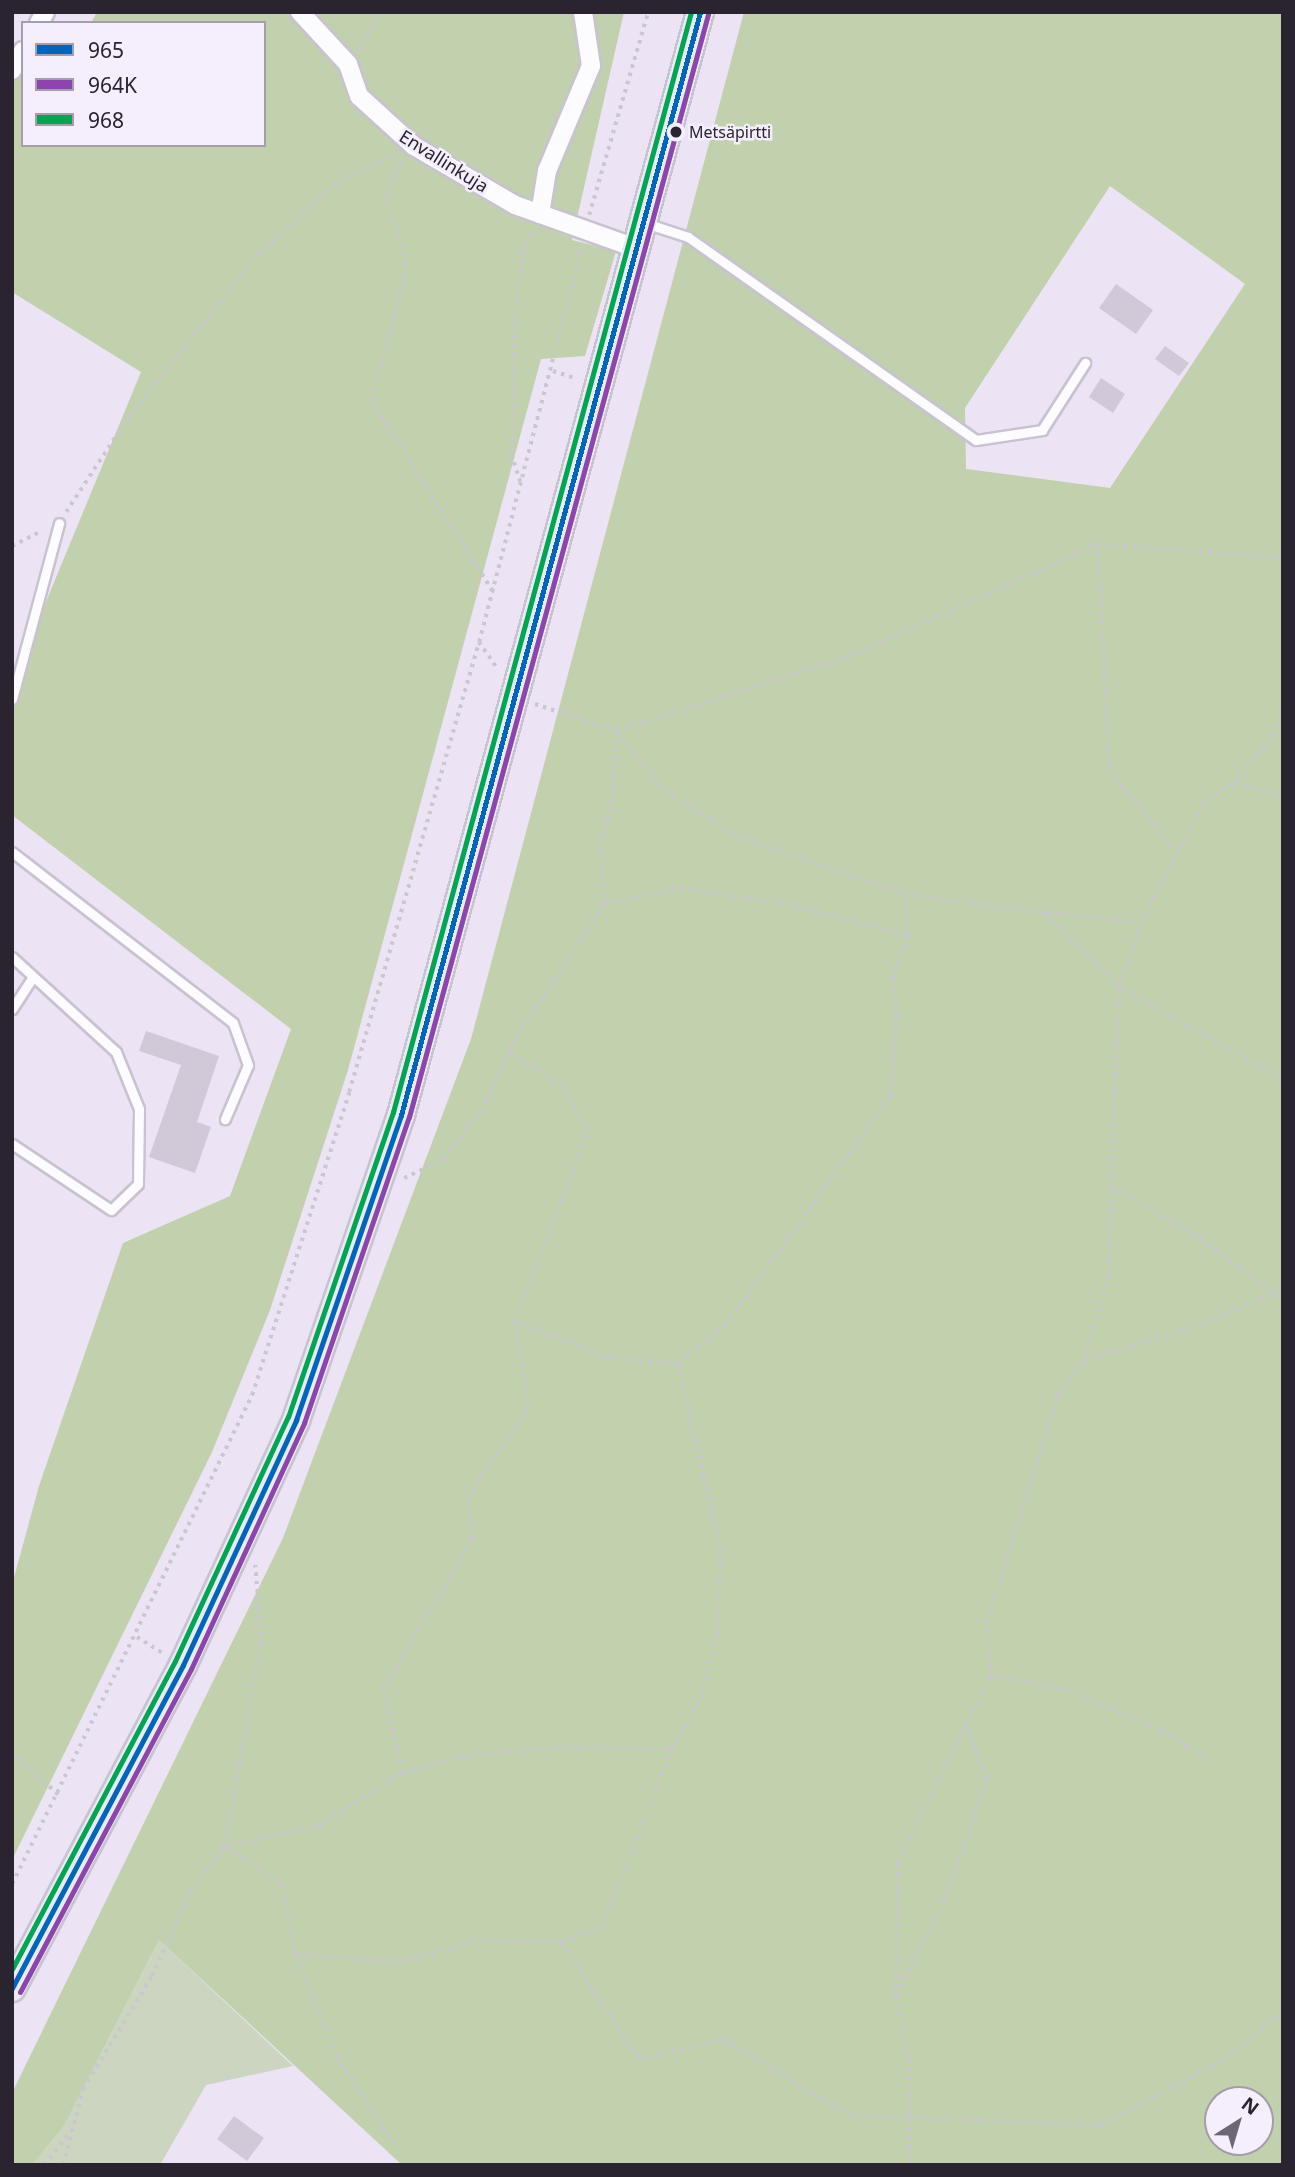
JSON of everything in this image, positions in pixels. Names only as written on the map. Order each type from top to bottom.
[{"type":"main road","points":[[12,1988],[183,1665],[296,1420],[397,1128],[700,12]]},
{"type":"street","name":"Envallinkuja","points":[[300,12],[348,64],[359,96],[386,124],[540,214],[585,231],[639,235]]},
{"type":"street","points":[[540,214],[547,171],[591,66],[583,12]]},
{"type":"street","points":[[12,70],[21,54]]},
{"type":"lane","points":[[639,235],[688,237],[976,440],[1042,430],[1085,363]]},
{"type":"lane","points":[[12,699],[59,523]]},
{"type":"lane","points":[[12,852],[233,1023],[248,1065],[225,1118]]},
{"type":"lane","points":[[12,957],[116,1052],[139,1109],[138,1184],[111,1210],[12,1144]]},
{"type":"lane","points":[[12,1009],[32,978]]},
{"type":"path","points":[[348,64],[380,12]]},
{"type":"path","points":[[12,1884],[137,1637],[252,1395],[349,1092],[493,591],[520,484],[553,371],[585,231],[648,12]]},
{"type":"path","points":[[12,545],[59,523],[129,416],[257,254],[340,180],[407,149],[385,196],[407,265],[372,402],[493,591]]},
{"type":"path","points":[[520,484],[512,458],[515,322],[522,251],[540,214]]},
{"type":"path","points":[[553,371],[583,381]]},
{"type":"path","points":[[616,731],[849,656],[1098,544],[1283,558]]},
{"type":"path","points":[[1098,544],[1110,772],[1175,851]]},
{"type":"path","points":[[516,696],[616,731],[665,790],[737,836],[905,894],[1046,913],[1142,922]]},
{"type":"path","points":[[911,2165],[907,2119],[909,2058],[896,1995],[898,1863],[990,1675],[986,1623],[1058,1394],[1083,1361],[1108,1280],[1119,986],[1142,922],[1175,851],[1202,805],[1235,782],[1274,735],[1283,710]]},
{"type":"path","points":[[402,1179],[444,1159],[487,1100],[508,1051],[604,904],[600,844],[613,795],[616,731]]},
{"type":"path","points":[[1235,782],[1283,797]]},
{"type":"path","points":[[604,904],[680,888],[789,904],[908,936]]},
{"type":"path","points":[[515,1321],[607,1357],[677,1364],[725,1326],[891,1095],[897,1015],[892,978],[908,936],[905,894]]},
{"type":"path","points":[[1046,913],[1119,986],[1283,1080]]},
{"type":"path","points":[[402,1773],[383,1689],[472,1539],[467,1497],[528,1409],[515,1321],[588,1131],[563,1086],[508,1051]]},
{"type":"path","points":[[1110,1185],[1201,1239],[1283,1300]]},
{"type":"path","points":[[1083,1361],[1182,1331],[1272,1292],[1283,1290]]},
{"type":"path","points":[[295,1954],[398,1962],[480,1940],[562,1942],[601,1926],[672,1749],[701,1697],[717,1634],[721,1550],[677,1364]]},
{"type":"path","points":[[62,2165],[83,2089],[152,1976],[190,1892],[224,1847],[261,1644],[254,1559]]},
{"type":"path","points":[[137,1637],[183,1665]]},
{"type":"path","points":[[990,1675],[1071,1691],[1163,1731],[1212,1762]]},
{"type":"path","points":[[896,1995],[944,1901],[986,1778],[965,1725]]},
{"type":"path","points":[[224,1847],[319,1825],[402,1773],[464,1756],[554,1748],[672,1749]]},
{"type":"path","points":[[12,1752],[59,1794]]},
{"type":"path","points":[[224,1847],[281,1882],[295,1954],[335,2056],[394,2145]]},
{"type":"path","points":[[562,1942],[639,2059],[725,2040],[849,2115],[1100,2125],[1221,2062],[1283,2011]]},
{"type":"path","points":[[44,2165],[71,2131]]},
{"type":"green space","points":[[97,12],[624,12],[572,240],[616,251],[585,356],[541,359],[348,1070],[270,1310],[212,1452],[12,1860],[12,1585],[39,1486],[123,1243],[230,1196],[291,1029],[12,815],[12,684],[141,372],[12,292],[12,66],[21,71],[21,147],[266,147],[266,21],[92,21]]},
{"type":"green space","points":[[744,12],[1283,12],[1283,2165],[402,2165],[159,1940],[64,2126],[32,2165],[12,2165],[12,2093],[283,1538],[471,1039]],"holes":[[[1110,186],[1245,284],[1110,488],[966,469],[965,408]]]},
{"type":"green space","points":[[159,1940],[293,2066],[206,2085],[160,2165],[32,2165],[64,2126]]},
{"type":"building","points":[[1116,284],[1153,310],[1136,334],[1099,308]]},
{"type":"building","points":[[1165,346],[1189,363],[1179,376],[1155,359]]},
{"type":"building","points":[[1101,378],[1125,394],[1113,413],[1089,397]]},
{"type":"building","points":[[146,1031],[219,1056],[197,1122],[211,1127],[195,1173],[149,1157],[181,1065],[139,1051]]},
{"type":"building","points":[[234,2116],[264,2138],[247,2161],[217,2139]]},
{"type":"transit line","name":"968","points":[[12,1969],[175,1661],[288,1417],[393,1112],[691,12]]},
{"type":"transit line","name":"965","points":[[12,1988],[183,1665],[296,1420],[401,1115],[700,12]]},
{"type":"transit line","name":"964K","points":[[20,1992],[191,1669],[304,1423],[409,1117],[708,14]]},
{"type":"place","name":"Metsäpirtti","points":[[676,132]]}]
